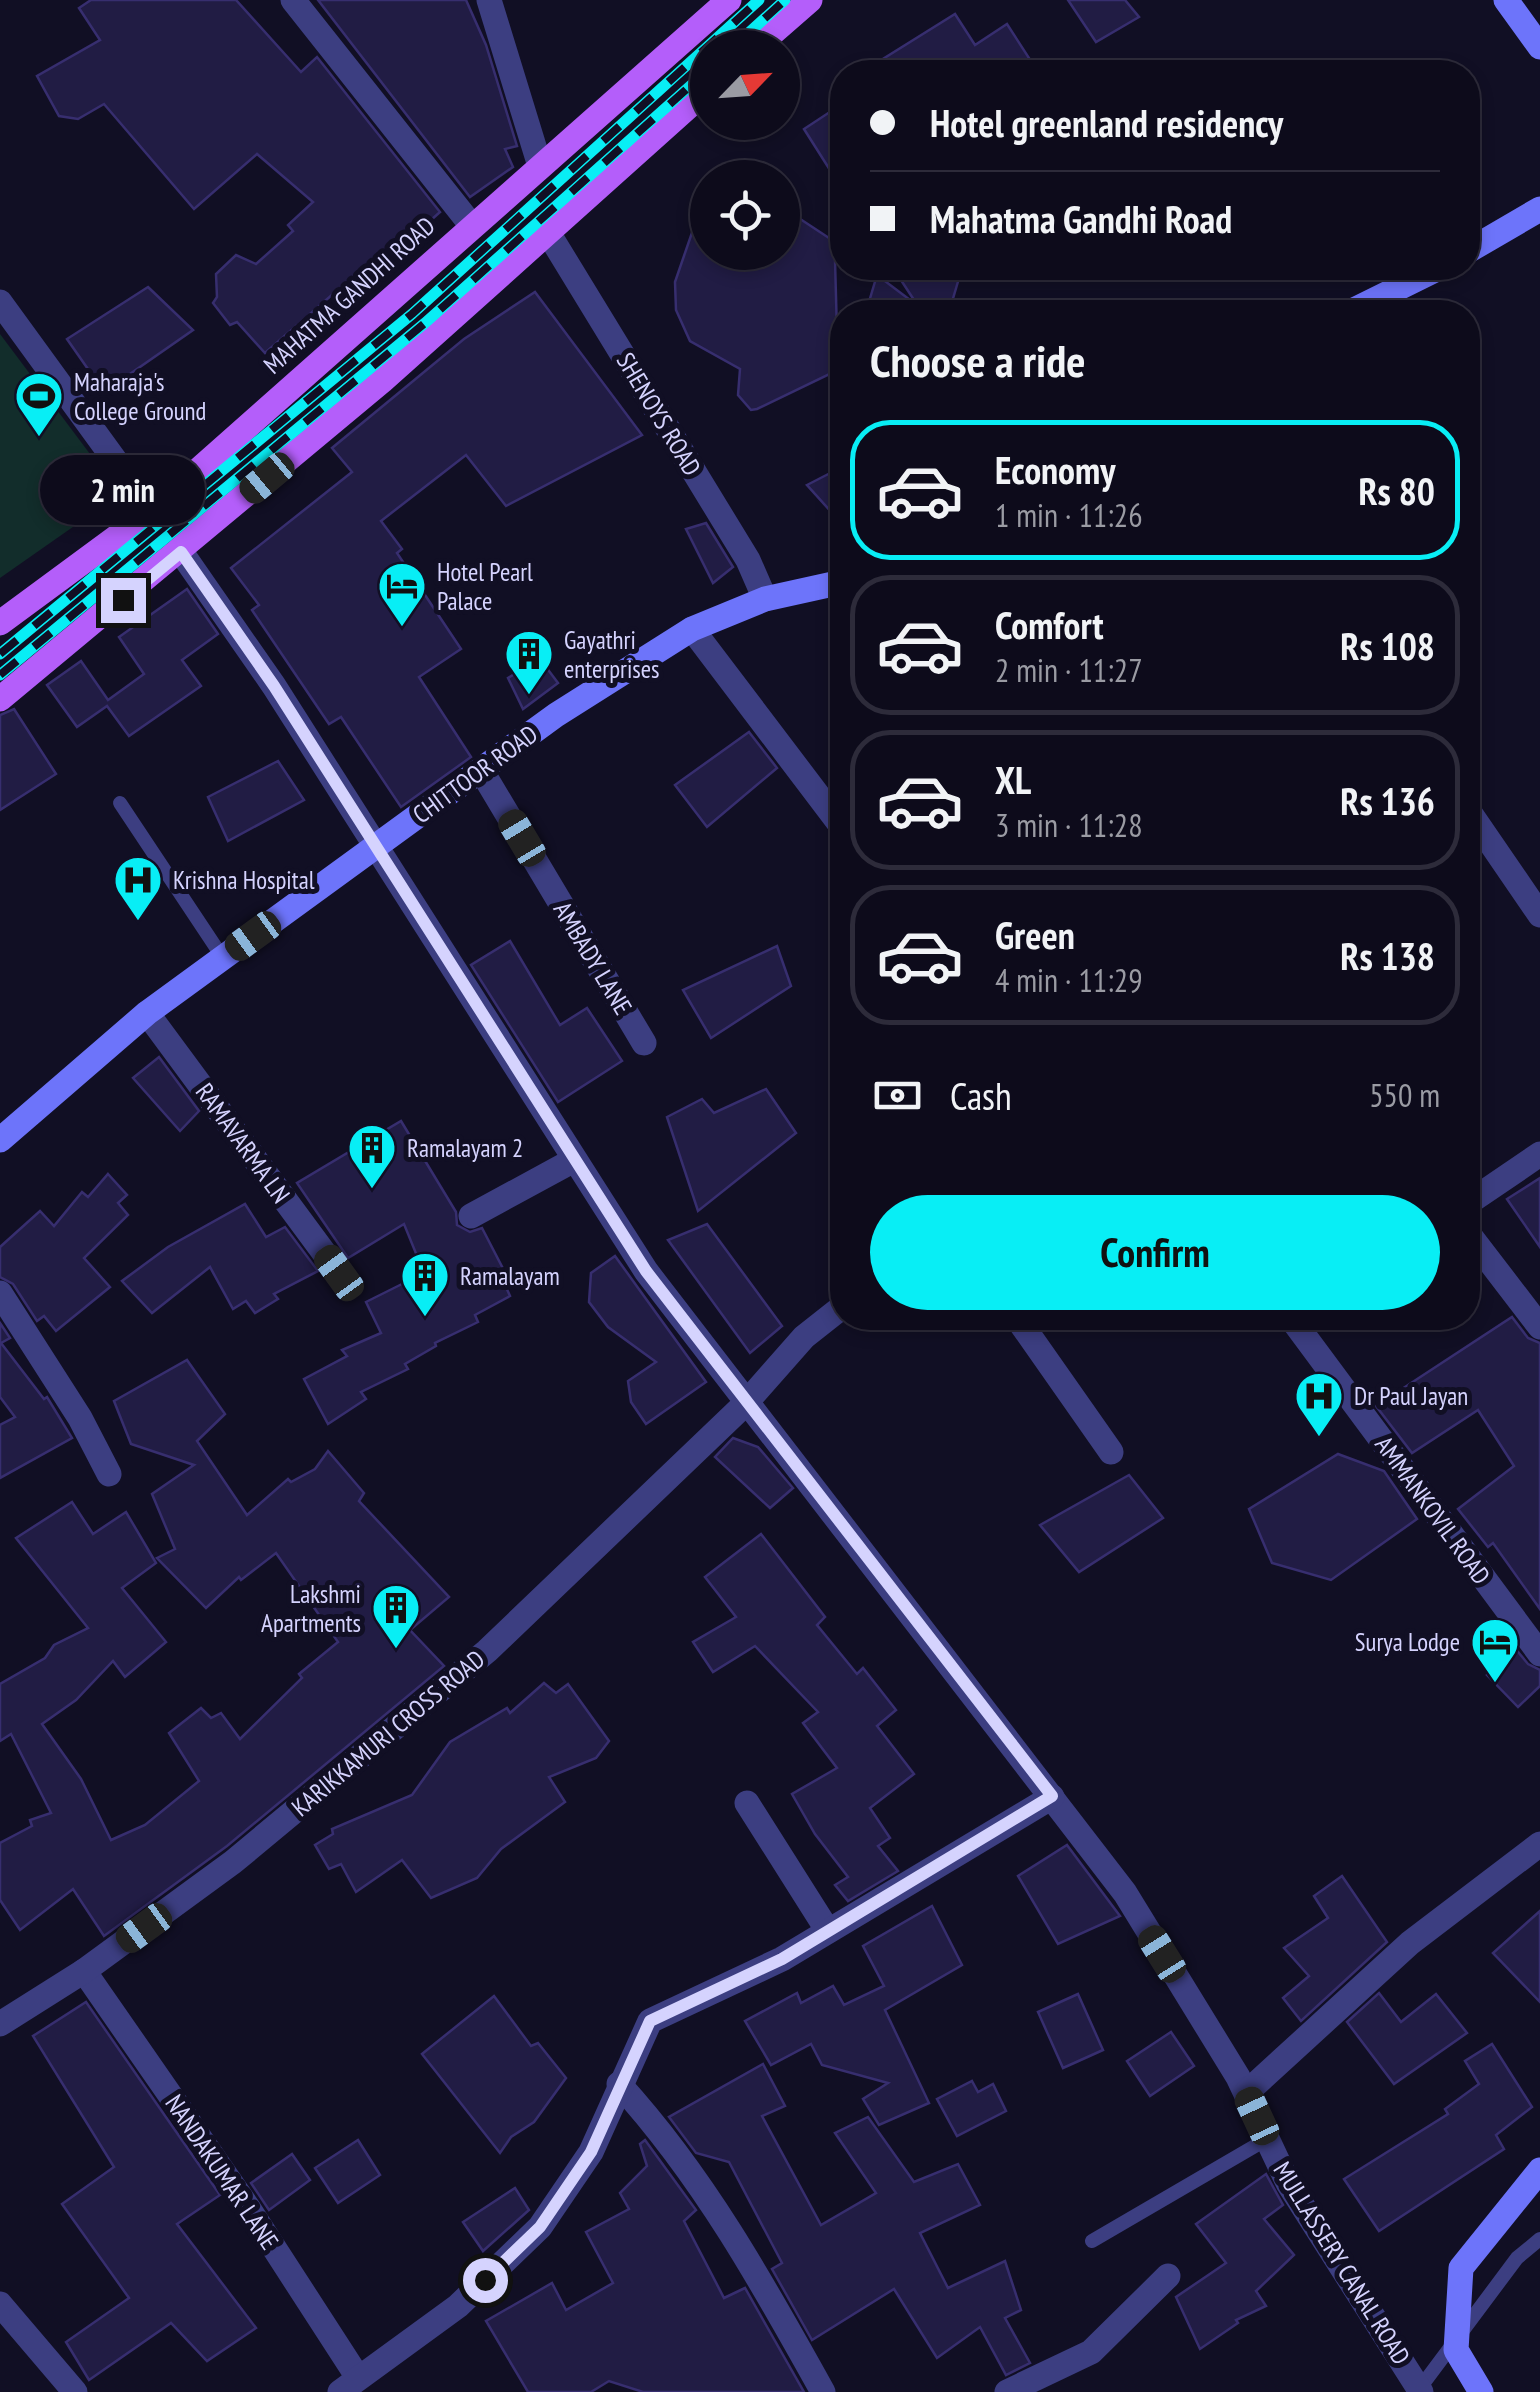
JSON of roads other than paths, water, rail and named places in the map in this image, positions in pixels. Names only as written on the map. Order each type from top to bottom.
[{"type":"main road","name":"MAHATMA GANDHI ROAD","points":[[0,624],[152,511],[729,0]]},
{"type":"main road","points":[[776,30],[810,0]]},
{"type":"main road","points":[[1506,0],[1540,46]]},
{"type":"main road","points":[[0,699],[181,552],[382,380],[690,105]]},
{"type":"main road","points":[[1480,244],[1540,209]]},
{"type":"main road","points":[[1374,300],[1415,280]]},
{"type":"main road","name":"CHITTOOR ROAD","points":[[0,1140],[147,1013],[556,715],[692,629],[766,599],[830,585]]},
{"type":"main road","points":[[1481,2392],[1456,2350],[1461,2268],[1540,2170]]},
{"type":"street","points":[[293,0],[472,226]]},
{"type":"street","points":[[489,0],[540,166]]},
{"type":"street","name":"SHENOYS ROAD","points":[[547,231],[748,560],[766,599]]},
{"type":"street","points":[[0,302],[152,511]]},
{"type":"street","name":"MULLASSERY CANAL ROAD","points":[[181,552],[274,686],[646,1271],[1125,1893],[1246,2093],[1288,2183],[1419,2391]]},
{"type":"street","points":[[692,629],[830,811]]},
{"type":"street","name":"AMBADY LANE","points":[[481,770],[644,1044]]},
{"type":"street","points":[[1480,828],[1540,915]]},
{"type":"street","name":"RAMAVARMA LN","points":[[147,1013],[339,1273]]},
{"type":"street","points":[[1480,1195],[1540,1154]]},
{"type":"street","points":[[472,1216],[574,1160]]},
{"type":"street","points":[[1480,1248],[1540,1326]]},
{"type":"street","points":[[0,1293],[80,1418],[109,1474]]},
{"type":"street","name":"KARIKKAMURI CROSS ROAD","points":[[0,2024],[84,1971],[233,1862],[487,1651],[745,1404],[804,1337],[830,1316]]},
{"type":"street","points":[[1025,1330],[1111,1452]]},
{"type":"street","name":"AMMANKOVIL ROAD","points":[[1300,1330],[1540,1654]]},
{"type":"street","points":[[348,2384],[458,2306],[540,2227],[591,2152],[650,2021],[782,1959],[1052,1796]]},
{"type":"street","points":[[747,1803],[828,1930]]},
{"type":"street","points":[[1246,2093],[1410,1943],[1540,1844]]},
{"type":"street","name":"NANDAKUMAR LANE","points":[[84,1971],[247,2206],[348,2384]]},
{"type":"street","points":[[619,2084],[653,2120],[742,2246],[823,2392]]},
{"type":"street","points":[[1007,2392],[1091,2352],[1168,2276]]},
{"type":"street","points":[[0,2304],[75,2392]]},
{"type":"lane","points":[[120,803],[223,958]]},
{"type":"lane","points":[[1092,2241],[1267,2138]]},
{"type":"lane","points":[[1419,2391],[1517,2258],[1540,2239]]},
{"type":"railway","points":[[0,654],[412,314],[759,0]]},
{"type":"railway","points":[[752,30],[785,0]]},
{"type":"railway","points":[[0,675],[425,323],[690,86]]},
{"type":"place","name":"Maharaja's College Ground","points":[[39,438]]},
{"type":"place","name":"Hotel Pearl Palace","points":[[402,628]]},
{"type":"place","name":"Gayathri enterprises","points":[[529,696]]},
{"type":"place","name":"Krishna Hospital","points":[[138,922]]},
{"type":"place","name":"Ramalayam 2","points":[[372,1190]]},
{"type":"place","name":"Ramalayam","points":[[425,1318]]},
{"type":"place","name":"Dr Paul Jayan","points":[[1319,1438]]},
{"type":"place","name":"Lakshmi Apartments","points":[[396,1650]]},
{"type":"place","name":"Surya Lodge","points":[[1495,1684]]}]
